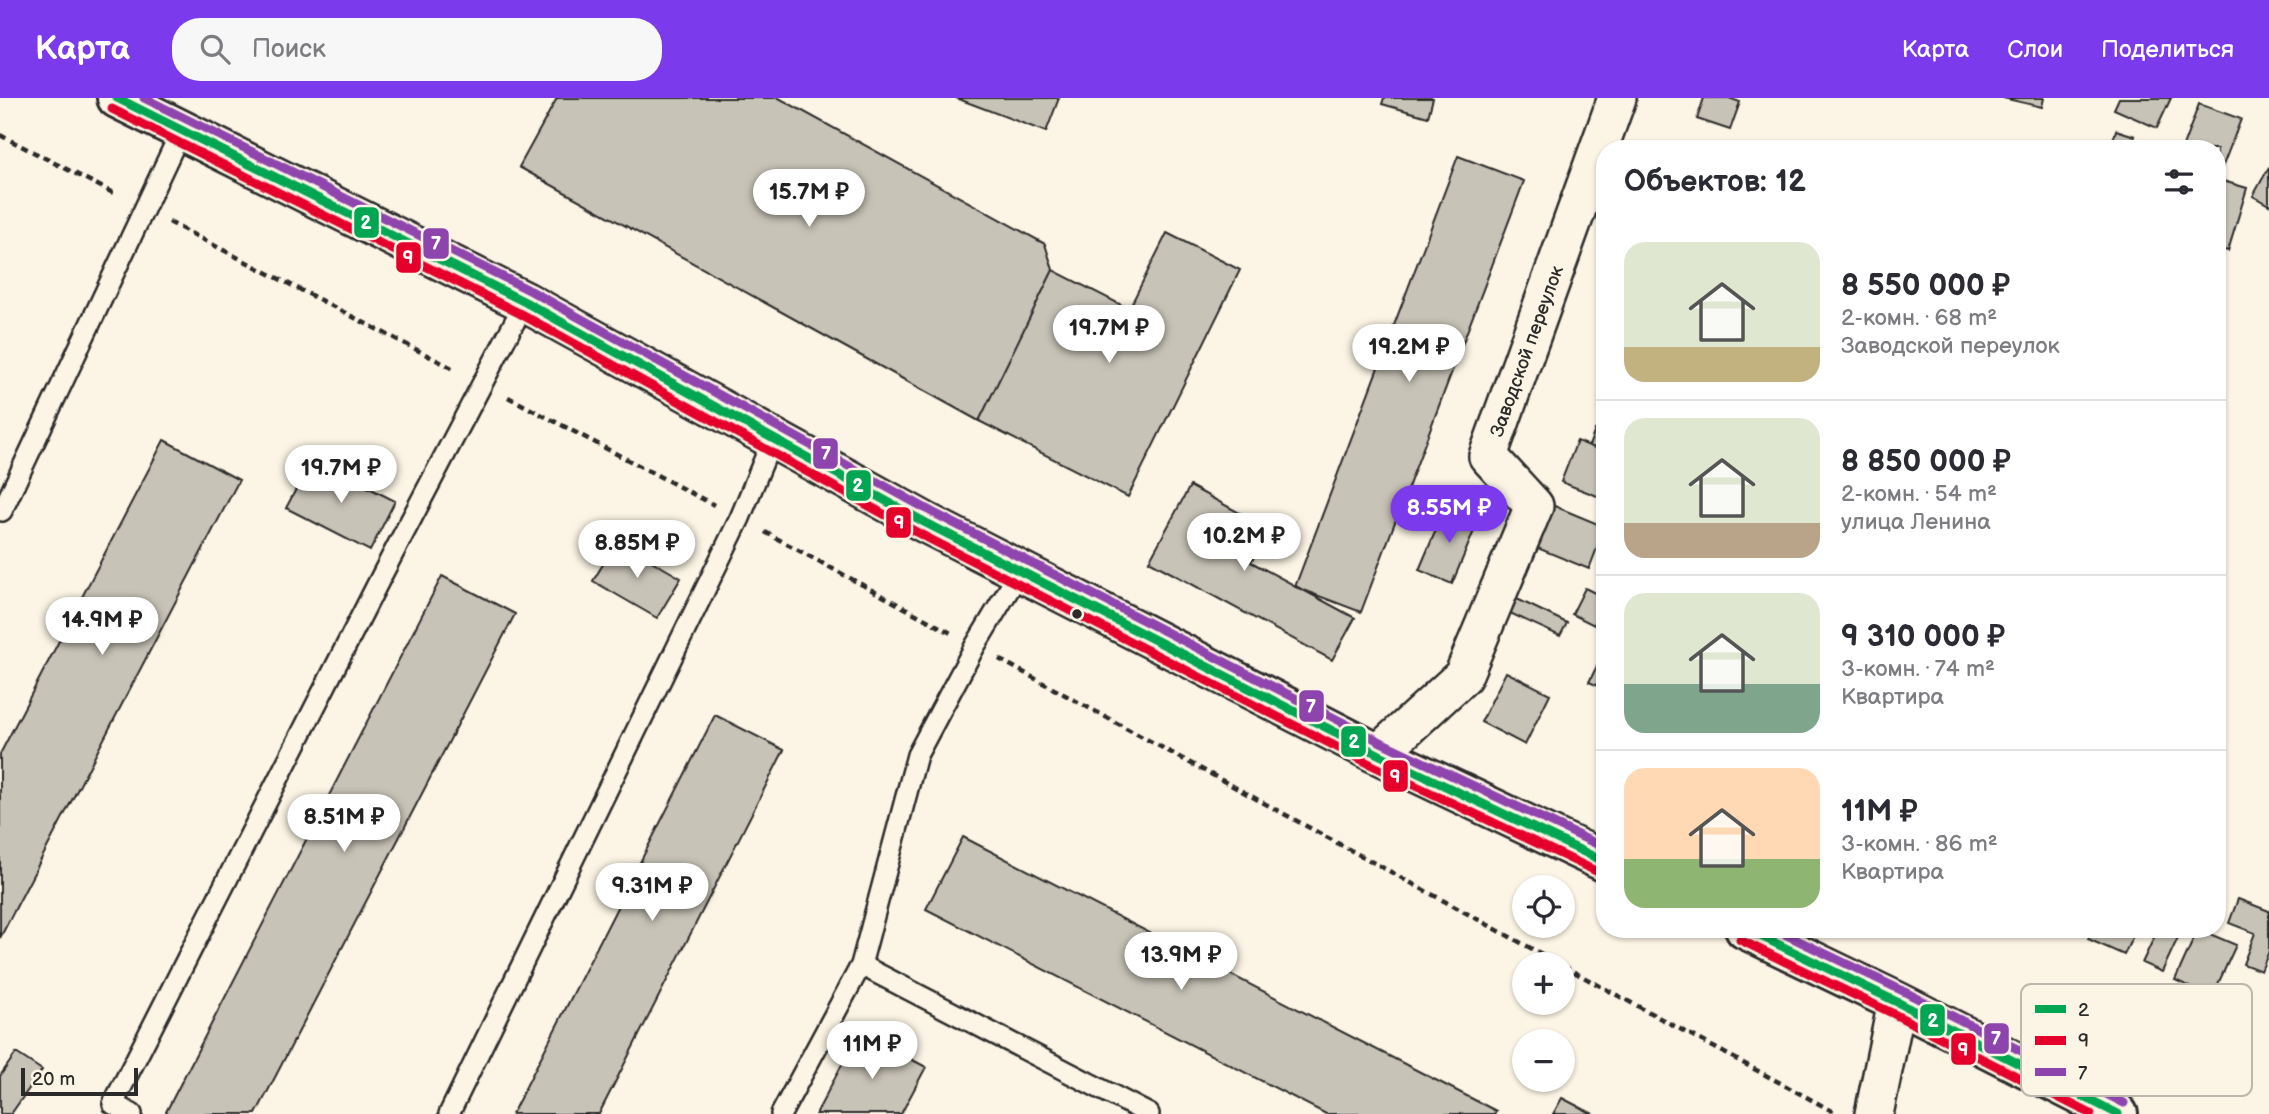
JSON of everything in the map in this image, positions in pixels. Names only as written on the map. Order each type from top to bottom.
[{"type":"street","points":[[117,98],[525,302],[926,523],[1378,754],[1596,858]]},
{"type":"street","name":"Заводской переулок","points":[[1602,140],[1617,98]]},
{"type":"street","name":"Заводской переулок","points":[[1378,754],[1463,676],[1534,506],[1488,456],[1596,156]]},
{"type":"street","points":[[1764,938],[2021,1065]]},
{"type":"street","points":[[1874,1114],[1897,1002]]},
{"type":"street","points":[[2082,1096],[2118,1114]]},
{"type":"lane","points":[[1,512],[146,210],[181,131]]},
{"type":"lane","points":[[132,1114],[113,1104],[383,573],[525,302]]},
{"type":"lane","points":[[449,1114],[740,518],[773,438]]},
{"type":"lane","points":[[781,1114],[861,965],[917,755],[975,646],[1020,571]]},
{"type":"lane","points":[[861,965],[1149,1114]]},
{"type":"path","points":[[0,135],[740,518],[1538,952]]},
{"type":"path","points":[[1575,972],[1838,1114]]},
{"type":"building","points":[[557,98],[779,98],[1045,244],[1053,270],[979,421],[519,167]]},
{"type":"building","points":[[956,98],[1059,98],[1046,132]]},
{"type":"building","points":[[1384,98],[1433,98],[1428,117],[1382,104]]},
{"type":"building","points":[[1704,98],[1729,98],[1740,102],[1730,130],[1697,119]]},
{"type":"building","points":[[2003,98],[2044,98],[2042,107]]},
{"type":"building","points":[[2119,98],[2171,98],[2157,128],[2114,109]]},
{"type":"building","points":[[2199,104],[2241,119],[2226,158],[2226,140],[2185,140]]},
{"type":"building","points":[[2116,130],[2135,136],[2134,140],[2113,140]]},
{"type":"building","points":[[1458,156],[1524,181],[1361,612],[1295,587]]},
{"type":"building","points":[[2269,167],[2269,205],[2253,196]]},
{"type":"building","points":[[2226,182],[2247,188],[2226,250]]},
{"type":"building","points":[[1167,233],[1240,270],[1128,497],[979,421],[1053,270],[1129,309]]},
{"type":"building","points":[[1595,430],[1596,430],[1596,449],[1589,446]]},
{"type":"building","points":[[164,440],[239,480],[0,938],[0,754]]},
{"type":"building","points":[[1577,441],[1596,448],[1596,496],[1561,482]]},
{"type":"building","points":[[312,459],[395,501],[370,551],[286,508]]},
{"type":"building","points":[[1190,486],[1269,529],[1251,562],[1355,618],[1332,660],[1149,561]]},
{"type":"building","points":[[1552,505],[1596,523],[1596,551],[1589,569],[1535,547]]},
{"type":"building","points":[[1446,506],[1479,519],[1452,584],[1419,570]]},
{"type":"building","points":[[617,541],[681,578],[657,618],[593,581]]},
{"type":"building","points":[[442,576],[515,614],[256,1114],[169,1114],[166,1112]]},
{"type":"building","points":[[1585,588],[1596,594],[1594,625],[1572,614]]},
{"type":"building","points":[[1517,599],[1567,623],[1560,636],[1510,613]]},
{"type":"building","points":[[1596,668],[1596,685],[1589,682]]},
{"type":"building","points":[[1506,672],[1550,694],[1525,745],[1481,722]]},
{"type":"building","points":[[715,715],[784,750],[599,1114],[512,1114]]},
{"type":"building","points":[[963,837],[1496,1111],[1494,1114],[1326,1114],[926,909]]},
{"type":"building","points":[[2238,899],[2269,911],[2269,951],[2261,971],[2243,964],[2255,933],[2229,923]]},
{"type":"building","points":[[2088,938],[2132,938],[2124,955]]},
{"type":"building","points":[[2154,938],[2178,938],[2162,972],[2142,963]]},
{"type":"building","points":[[2194,938],[2219,938],[2236,945],[2218,984],[2184,984],[2175,980]]},
{"type":"building","points":[[859,1032],[926,1067],[901,1114],[816,1114]]},
{"type":"building","points":[[16,1053],[42,1070],[11,1114],[0,1114],[0,1076]]},
{"type":"building","points":[[1562,1098],[1593,1114],[1553,1114]]},
{"type":"transit line","name":"2","points":[[117,98],[525,302],[926,523],[1378,754],[1596,858]]},
{"type":"transit line","name":"7","points":[[144,98],[531,291],[932,512],[1383,743],[1596,844]]},
{"type":"transit line","name":"9","points":[[112,109],[519,313],[920,534],[1372,765],[1596,871]]},
{"type":"transit line","name":"2","points":[[1765,938],[2021,1065]]},
{"type":"transit line","name":"7","points":[[1793,938],[2021,1051]]},
{"type":"transit line","name":"9","points":[[1740,940],[2021,1078]]},
{"type":"transit line","name":"9","points":[[2056,1096],[2091,1114]]},
{"type":"transit line","name":"2","points":[[2082,1096],[2118,1114]]},
{"type":"transit line","name":"7","points":[[2110,1096],[2124,1103]]}]
